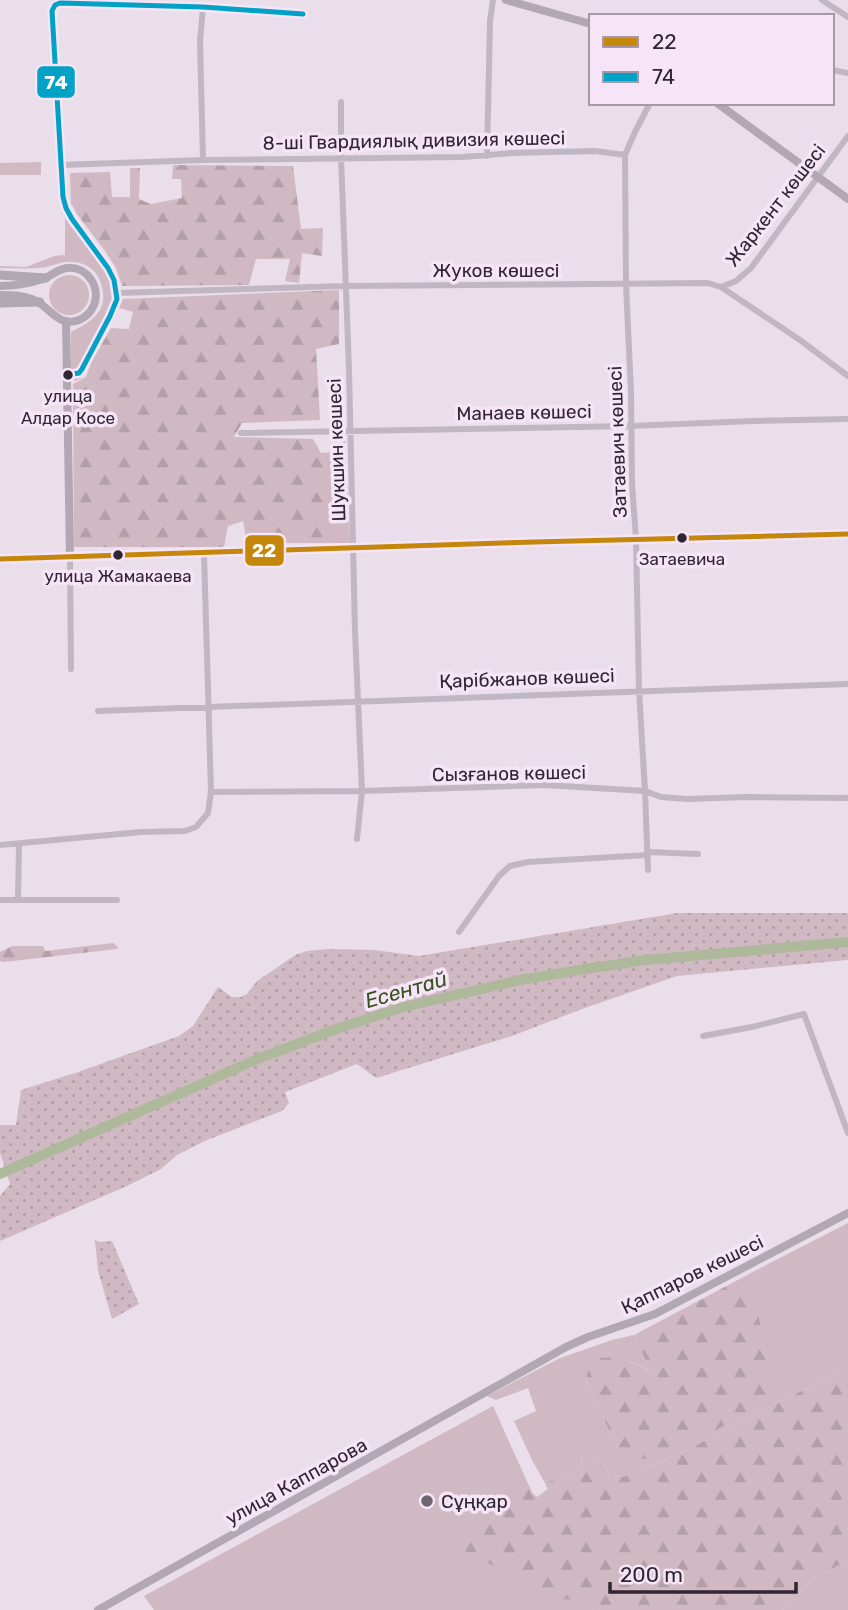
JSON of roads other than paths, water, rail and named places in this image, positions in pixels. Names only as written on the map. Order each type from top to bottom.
[{"type":"main road","points":[[0,275],[46,278]]},
{"type":"main road","points":[[0,303],[40,302]]},
{"type":"street","points":[[488,156],[490,21],[493,0]]},
{"type":"street","points":[[506,0],[589,23]]},
{"type":"street","points":[[822,0],[848,17]]},
{"type":"street","points":[[68,375],[79,373],[85,363],[115,306],[116,293],[108,268],[66,208],[62,184],[52,10],[55,5],[203,7],[303,14]]},
{"type":"street","points":[[203,7],[200,42],[203,159]]},
{"type":"street","name":"Шукшин көшесі","points":[[341,102],[362,791],[357,839]]},
{"type":"street","name":"Затаевич көшесі","points":[[648,870],[632,483],[625,155],[649,105]]},
{"type":"street","points":[[720,105],[848,199]]},
{"type":"street","name":"Жаркент көшесі","points":[[721,288],[736,281],[751,268],[848,136]]},
{"type":"street","name":"8-ші Гвардиялық дивизия көшесі","points":[[61,165],[203,159],[488,156],[595,151],[625,155]]},
{"type":"street","points":[[0,286],[30,284],[71,268],[85,273],[96,289],[92,309],[81,319],[66,321],[57,318],[40,302],[31,298],[0,295]]},
{"type":"street","name":"Жуков көшесі","points":[[116,293],[345,286],[708,283],[721,288],[800,340],[848,376]]},
{"type":"street","points":[[66,321],[71,669]]},
{"type":"street","name":"Манаев көшесі","points":[[242,433],[848,419]]},
{"type":"street","points":[[0,559],[848,534]]},
{"type":"street","points":[[0,845],[141,832],[185,831],[196,827],[208,813],[211,792],[204,553]]},
{"type":"street","name":"Қарібжанов көшесі","points":[[98,711],[848,684]]},
{"type":"street","name":"Сызғанов көшесі","points":[[211,792],[362,791],[545,785],[645,791],[661,797],[687,799],[848,798]]},
{"type":"street","points":[[18,900],[19,845]]},
{"type":"street","points":[[459,932],[499,876],[510,866],[528,862],[648,853],[698,854]]},
{"type":"street","points":[[0,900],[117,900]]},
{"type":"street","points":[[703,1036],[804,1014],[848,1133]]},
{"type":"street","name":"Қаппаров көшесі","points":[[510,1378],[588,1337],[655,1314],[848,1213]]},
{"type":"street","name":"улица Каппарова","points":[[98,1610],[510,1378]]},
{"type":"waterway","name":"Есентай","points":[[0,1174],[255,1060],[404,1007],[520,980],[645,960],[848,942]]},
{"type":"place","name":"улица Алдар Косе","points":[[68,375]]},
{"type":"place","name":"Затаевича","points":[[682,538]]},
{"type":"place","name":"улица Жамакаева","points":[[118,555]]},
{"type":"place","name":"Сұңқар","points":[[427,1501]]}]
